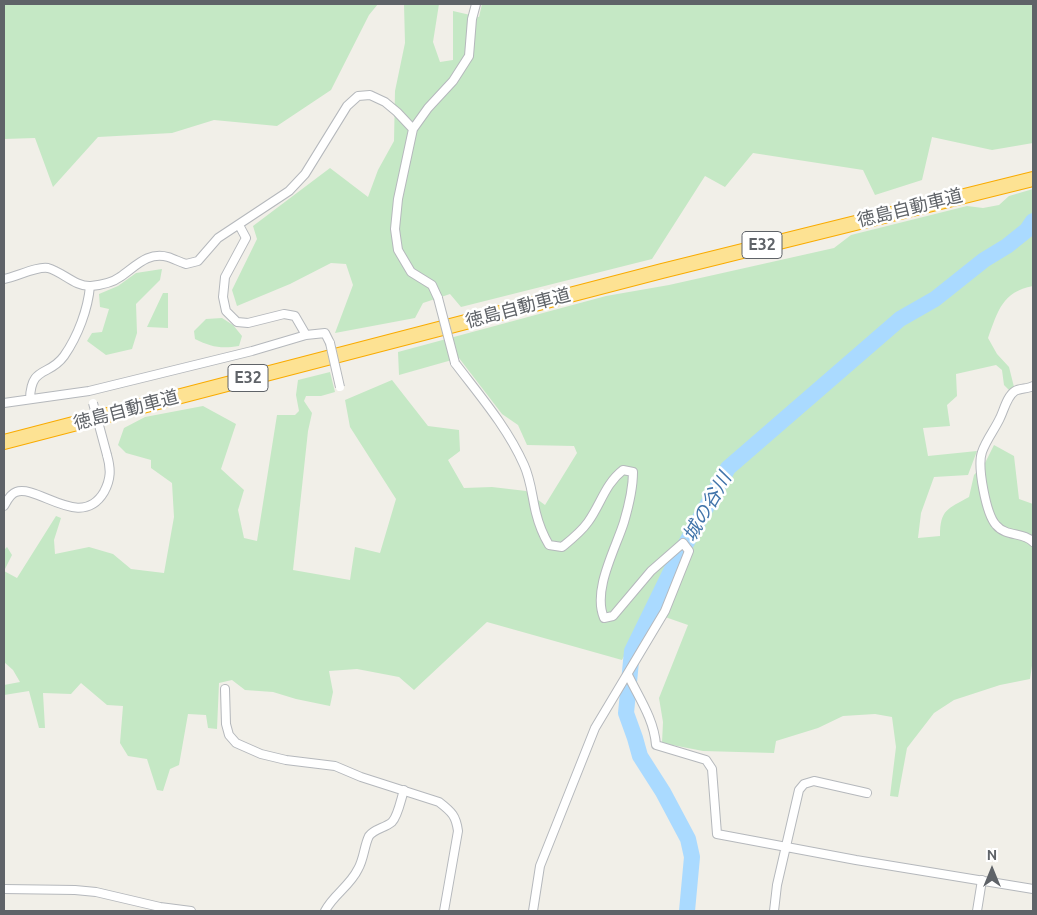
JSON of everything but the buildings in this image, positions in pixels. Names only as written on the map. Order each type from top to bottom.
[{"type":"highway","name":"徳島自動車道","points":[[4,442],[662,271],[1033,179]]},
{"type":"street","points":[[476,4],[472,19],[469,56],[453,81],[412,129],[398,199],[395,229],[398,250],[411,272],[432,285],[438,298],[455,363],[503,426],[525,465],[541,531],[549,545],[562,547],[578,534],[588,522],[613,478],[623,470],[634,472],[633,488],[624,521],[602,581],[601,612],[604,618],[613,616],[651,571],[683,543],[689,551],[664,611],[628,675],[595,728],[540,866],[534,911]]},
{"type":"street","points":[[4,280],[42,268],[50,269],[83,286],[90,286],[105,284],[119,278],[136,264],[153,256],[167,256],[186,264],[198,261],[218,238],[289,191],[305,174],[347,106],[358,96],[370,95],[385,102],[412,129]]},
{"type":"street","points":[[239,225],[246,238],[225,277],[223,297],[226,311],[237,322],[248,323],[284,314],[296,316],[306,335]]},
{"type":"street","points":[[30,399],[30,386],[34,377],[63,358],[72,342],[88,302],[90,286]]},
{"type":"street","points":[[4,403],[89,391],[252,351],[306,335],[325,333],[330,343],[340,386]]},
{"type":"street","points":[[1033,386],[1015,391],[1010,397],[996,428],[982,451],[980,463],[990,516],[993,522],[997,527],[1010,534],[1029,538],[1033,542]]},
{"type":"street","points":[[4,506],[10,496],[17,492],[25,491],[61,505],[75,508],[89,505],[100,498],[108,484],[111,469],[89,391]]},
{"type":"street","points":[[628,675],[649,715],[655,734],[656,745],[706,760],[712,770],[717,834],[856,860],[1033,889]]},
{"type":"street","points":[[225,689],[226,724],[229,735],[236,743],[261,754],[286,760],[335,766],[361,777],[440,802],[449,809],[457,819],[458,831],[444,911]]},
{"type":"street","points":[[774,911],[776,884],[799,790],[804,784],[814,781],[867,792]]},
{"type":"street","points":[[326,911],[329,904],[353,878],[359,868],[369,837],[373,832],[386,827],[394,821],[404,790]]},
{"type":"street","points":[[977,911],[982,880]]},
{"type":"street","points":[[4,889],[96,892],[160,907],[191,911]]},
{"type":"green space","points":[[4,4],[378,4],[369,15],[331,90],[277,126],[214,120],[172,133],[98,137],[53,187],[35,138],[4,139]]},
{"type":"green space","points":[[404,4],[439,4],[433,42],[440,62],[453,60],[453,11],[479,17],[482,4],[1033,4],[1033,143],[992,150],[932,137],[922,180],[875,195],[863,170],[753,153],[725,187],[705,176],[652,259],[461,307],[450,294],[423,303],[415,318],[335,333],[353,285],[346,264],[331,263],[290,284],[237,306],[232,290],[257,239],[253,226],[330,168],[368,197],[378,170],[394,141],[395,91],[405,43]]},
{"type":"green space","points":[[1033,189],[1033,286],[1014,293],[1008,298],[998,311],[988,338],[997,354],[1009,367],[1014,387],[1009,390],[1004,385],[1002,370],[996,365],[956,374],[957,396],[947,405],[950,426],[923,428],[928,456],[977,451],[968,475],[934,477],[921,513],[918,538],[940,536],[940,527],[944,515],[951,507],[969,497],[974,475],[985,463],[994,445],[1014,456],[1019,499],[1033,504],[1033,659],[1030,679],[1000,685],[954,700],[934,713],[907,748],[898,797],[890,796],[896,747],[892,717],[875,714],[843,716],[818,728],[776,741],[774,753],[703,751],[662,743],[663,722],[659,698],[688,625],[648,611],[622,660],[487,622],[414,690],[399,677],[357,669],[329,671],[333,692],[330,706],[273,692],[245,690],[232,680],[219,683],[217,729],[208,728],[206,715],[188,714],[179,765],[170,769],[163,791],[157,790],[147,759],[128,756],[120,743],[123,706],[107,705],[81,683],[71,694],[43,693],[45,728],[39,728],[29,691],[4,695],[4,685],[20,682],[13,670],[4,662],[4,571],[17,578],[56,516],[61,518],[54,540],[55,554],[89,547],[113,554],[131,569],[164,573],[174,517],[172,483],[151,468],[151,460],[126,453],[118,445],[124,428],[145,417],[203,406],[236,424],[221,469],[244,490],[238,510],[244,538],[257,541],[277,415],[295,415],[299,411],[296,395],[298,380],[330,372],[335,392],[321,396],[306,396],[304,401],[312,413],[308,431],[293,570],[350,580],[355,547],[380,553],[396,499],[350,427],[345,400],[392,380],[428,426],[459,430],[460,451],[448,460],[464,488],[492,487],[526,491],[545,505],[577,453],[574,446],[527,445],[518,425],[502,414],[459,358],[399,375],[398,352],[606,296],[669,285],[834,248],[851,235],[967,206],[983,208],[999,205],[1009,196]]},
{"type":"green space","points":[[162,269],[160,280],[136,304],[137,333],[132,349],[106,355],[87,341],[92,333],[102,332],[109,309],[100,307],[99,294],[118,286],[136,273]]},
{"type":"green space","points":[[163,293],[168,293],[168,328],[147,327]]},
{"type":"green space","points":[[222,318],[233,325],[242,336],[239,346],[216,347],[195,339],[194,331],[206,319]]},
{"type":"green space","points":[[7,547],[12,555],[4,571],[4,550]]},
{"type":"waterway","name":"城の谷川","points":[[687,911],[692,857],[688,839],[663,792],[640,756],[626,713],[632,651],[674,565],[728,468],[900,319],[935,299],[984,260],[1007,246],[1027,230],[1033,221]]}]
